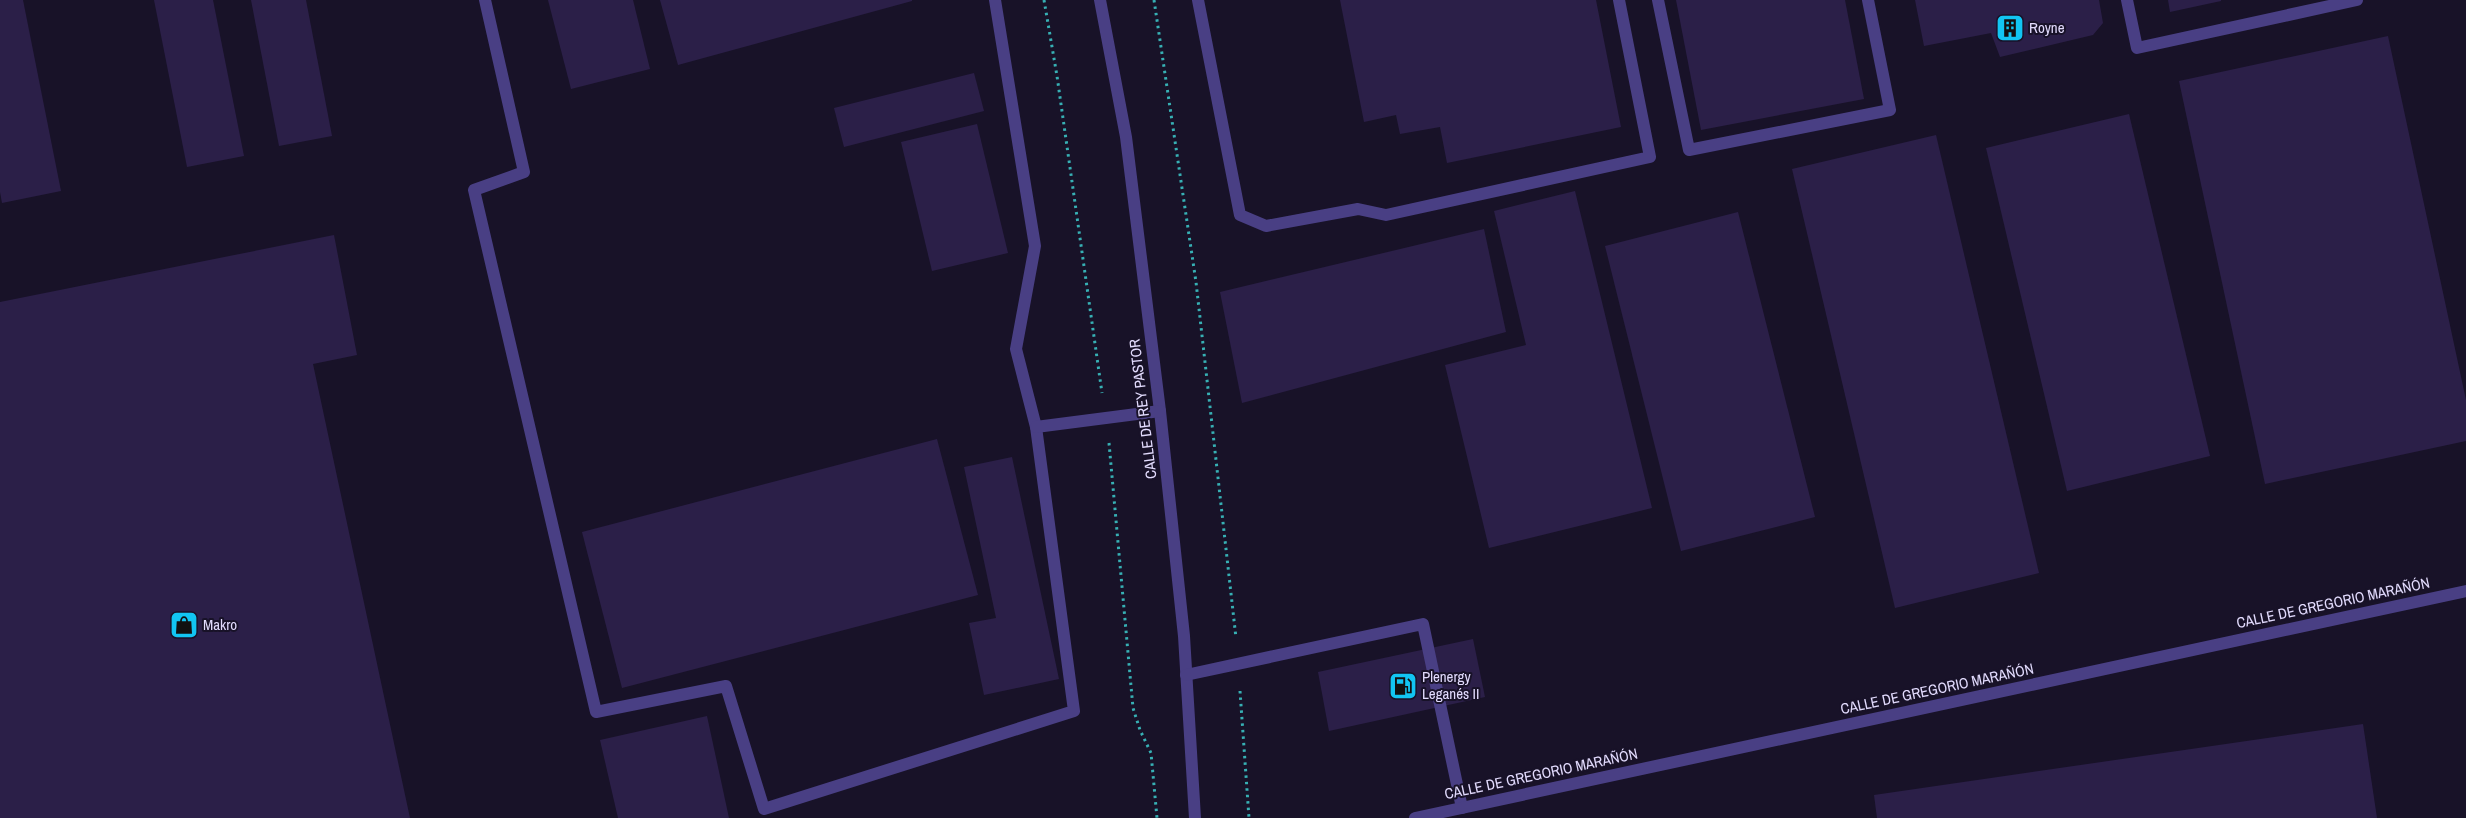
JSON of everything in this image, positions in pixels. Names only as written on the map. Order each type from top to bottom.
[{"type":"street","points":[[485,0],[524,172],[474,190],[596,712],[726,686],[764,809],[1074,711],[1036,427],[1016,349],[1035,246],[995,0]]},
{"type":"street","name":"CALLE DE REY PASTOR","points":[[1100,0],[1126,137],[1160,412],[1186,675],[1195,818]]},
{"type":"street","points":[[1198,0],[1240,215],[1266,226],[1358,209],[1386,215],[1650,157],[1619,0]]},
{"type":"street","points":[[1658,0],[1689,150],[1890,110],[1868,0]]},
{"type":"street","points":[[2127,0],[2137,48],[2357,0]]},
{"type":"street","points":[[1036,427],[1160,412]]},
{"type":"street","name":"CALLE DE GREGORIO MARAÑÓN","points":[[1415,818],[2466,591]]},
{"type":"street","points":[[1186,675],[1423,624],[1462,808]]},
{"type":"path","points":[[1154,0],[1196,282],[1238,664],[1249,818]]},
{"type":"building","points":[[0,0],[23,0],[61,191],[2,203],[0,192]]},
{"type":"building","points":[[154,0],[213,0],[244,156],[187,167]]},
{"type":"building","points":[[251,0],[306,0],[332,136],[279,146]]},
{"type":"building","points":[[548,0],[633,0],[650,69],[571,89]]},
{"type":"building","points":[[660,0],[912,0],[912,1],[678,65]]},
{"type":"building","points":[[1340,0],[1596,0],[1621,127],[1447,163],[1440,127],[1400,134],[1396,115],[1364,122]]},
{"type":"building","points":[[1676,0],[1845,0],[1864,99],[1701,130]]},
{"type":"building","name":"Royne","points":[[1915,0],[2099,0],[2103,23],[2093,35],[2000,57],[1991,33],[1924,46]]},
{"type":"building","points":[[2168,0],[2221,0],[2221,1],[2170,12]]},
{"type":"building","points":[[2388,36],[2466,400],[2466,441],[2265,484],[2179,81]]},
{"type":"building","points":[[974,73],[984,111],[844,147],[834,108]]},
{"type":"building","points":[[2129,114],[2210,456],[2067,491],[1986,148]]},
{"type":"building","points":[[977,124],[1008,253],[932,271],[901,142]]},
{"type":"building","points":[[1936,135],[2039,573],[1895,608],[1792,169]]},
{"type":"building","points":[[1575,191],[1652,508],[1489,548],[1445,365],[1526,345],[1494,211]]},
{"type":"building","points":[[1738,212],[1815,517],[1681,551],[1605,246]]},
{"type":"building","points":[[1484,229],[1506,332],[1242,403],[1220,292]]},
{"type":"building","name":"Makro","points":[[334,235],[357,355],[313,364],[410,818],[0,818],[0,302]]},
{"type":"building","points":[[937,439],[978,595],[622,688],[582,532]]},
{"type":"building","points":[[1012,457],[1059,679],[984,695],[969,623],[996,618],[964,467]]},
{"type":"building","points":[[1473,639],[1485,697],[1329,731],[1318,672]]},
{"type":"building","points":[[707,716],[729,818],[618,818],[600,740]]},
{"type":"building","points":[[2363,724],[2377,818],[1877,818],[1874,795]]},
{"type":"place","name":"Royne","points":[[2010,28]]},
{"type":"place","name":"Makro","points":[[184,625]]},
{"type":"place","name":"Plenergy Leganés II","points":[[1403,686]]}]
